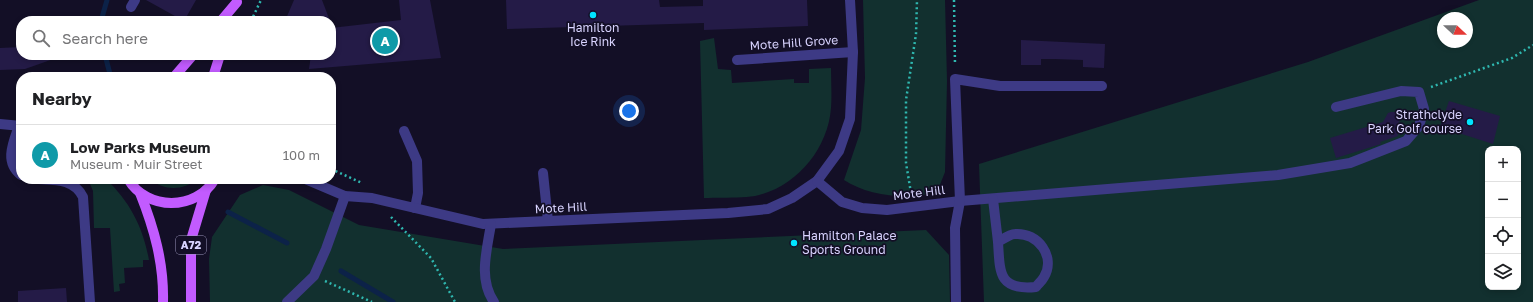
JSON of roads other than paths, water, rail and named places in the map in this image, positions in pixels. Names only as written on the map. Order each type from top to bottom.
[{"type":"main road","points":[[225,16],[237,1]]},
{"type":"main road","points":[[232,16],[237,1]]},
{"type":"main road","points":[[178,72],[188,60]]},
{"type":"main road","points":[[215,72],[218,60]]},
{"type":"main road","name":"A72","points":[[130,184],[140,193],[156,201],[173,204],[185,202],[206,190],[212,184]]},
{"type":"main road","name":"A72","points":[[191,302],[191,240],[206,190]]},
{"type":"main road","name":"A72","points":[[140,193],[154,232],[162,273],[164,302]]},
{"type":"street","name":"Mote Hill","points":[[317,184],[345,196],[372,198],[491,224],[728,213],[768,209],[792,198],[817,181],[839,151],[850,119],[853,52],[850,0]]},
{"type":"street","name":"Mote Hill Grove","points":[[737,60],[853,52]]},
{"type":"street","name":"Mote Hill","points":[[817,181],[842,202],[862,208],[887,210],[960,201],[955,79],[1000,86],[1102,86]]},
{"type":"street","points":[[956,302],[955,228],[960,201],[1278,175],[1350,163],[1406,141],[1419,126],[1424,109],[1420,92],[1401,91],[1336,107]]},
{"type":"street","points":[[0,124],[16,126]]},
{"type":"street","points":[[404,132],[417,161],[418,193],[415,208]]},
{"type":"street","points":[[16,137],[11,151],[11,163],[16,171]]},
{"type":"street","points":[[543,173],[548,221]]},
{"type":"street","points":[[73,184],[79,189],[83,197],[90,302]]},
{"type":"street","points":[[287,302],[316,272],[345,196]]},
{"type":"street","points":[[993,199],[1001,275],[1008,284],[1021,288],[1036,287],[1045,277],[1048,259],[1042,244],[1028,236],[1014,234],[998,242]]},
{"type":"street","points":[[491,224],[484,275],[489,294],[494,302]]},
{"type":"waterway","points":[[102,16],[107,0]]},
{"type":"waterway","points":[[106,60],[109,72]]},
{"type":"waterway","points":[[228,212],[287,243]]},
{"type":"waterway","points":[[341,271],[393,302]]},
{"type":"place","name":"Hamilton Ice Rink","points":[[593,15]]},
{"type":"place","name":"Low Parks Museum","points":[[385,41]]},
{"type":"place","name":"Strathclyde Park Golf course","points":[[1470,122]]},
{"type":"place","name":"Hamilton Palace Sports Ground","points":[[794,243]]}]
